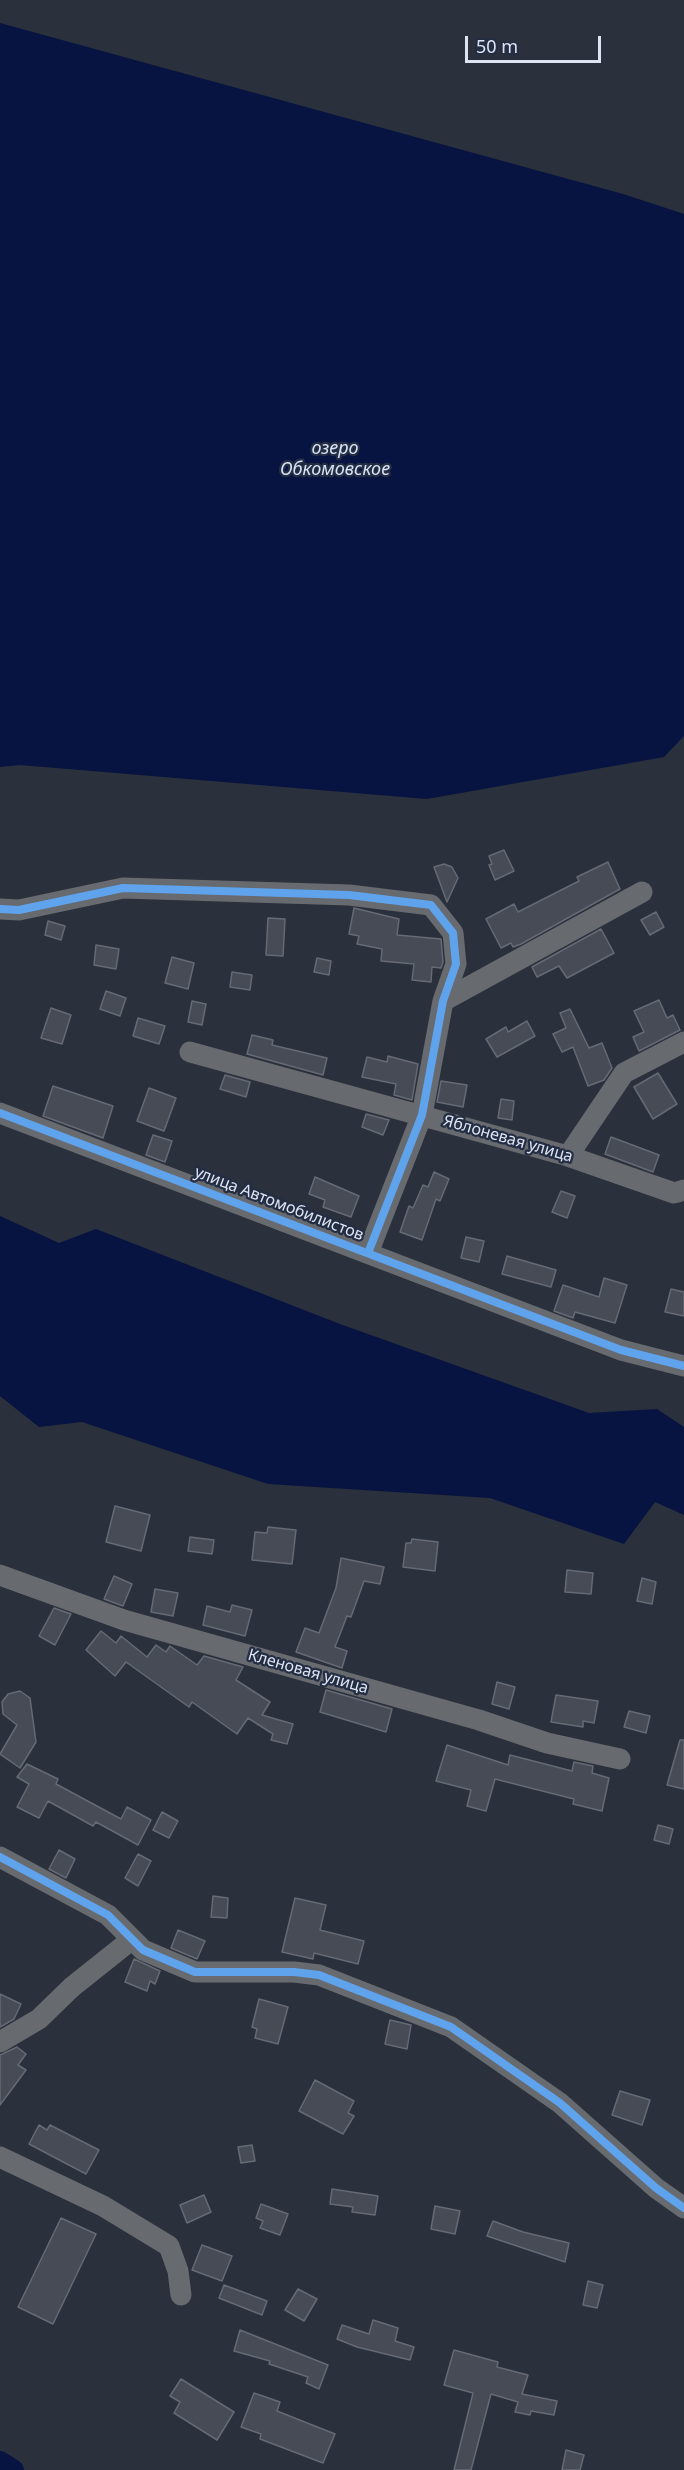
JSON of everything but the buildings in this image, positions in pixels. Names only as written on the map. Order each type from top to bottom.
[{"type":"street","points":[[0,909],[19,910],[123,888],[350,895],[431,905],[453,933],[456,964],[443,1001],[422,1115],[368,1253]]},
{"type":"street","points":[[443,1001],[642,892]]},
{"type":"street","points":[[568,1156],[624,1073],[684,1042]]},
{"type":"street","name":"Яблоневая улица","points":[[190,1052],[568,1156],[674,1192],[684,1190]]},
{"type":"street","name":"улица Автомобилистов","points":[[0,1113],[621,1350],[684,1366]]},
{"type":"street","name":"Кленовая улица","points":[[0,1575],[124,1620],[479,1720],[547,1743],[620,1760]]},
{"type":"street","points":[[0,1857],[108,1915],[143,1950],[195,1972],[294,1972],[320,1975],[451,2027],[560,2103],[656,2188],[684,2208]]},
{"type":"street","points":[[0,2042],[39,2019],[72,1987],[131,1940]]},
{"type":"street","points":[[0,2157],[102,2206],[169,2246],[178,2271],[181,2295]]},
{"type":"water","name":"озеро Обкомовское","points":[[0,23],[623,194],[684,214],[684,736],[664,757],[427,799],[20,765],[0,767]]},
{"type":"water","points":[[0,1216],[59,1243],[96,1229],[340,1324],[589,1413],[657,1409],[684,1427],[684,1515],[655,1502],[624,1544],[490,1498],[268,1484],[82,1422],[39,1427],[0,1396]]},
{"type":"waterway","points":[[0,2461],[14,2470]]},
{"type":"cycle path","points":[[0,909],[19,910],[123,888],[349,895],[431,905],[453,933],[456,964],[443,1001],[422,1115],[368,1253]]},
{"type":"cycle path","points":[[0,1113],[621,1350],[684,1366]]},
{"type":"cycle path","points":[[0,1857],[108,1915],[143,1950],[195,1972],[294,1972],[319,1975],[451,2027],[560,2103],[656,2188],[684,2208]]}]
